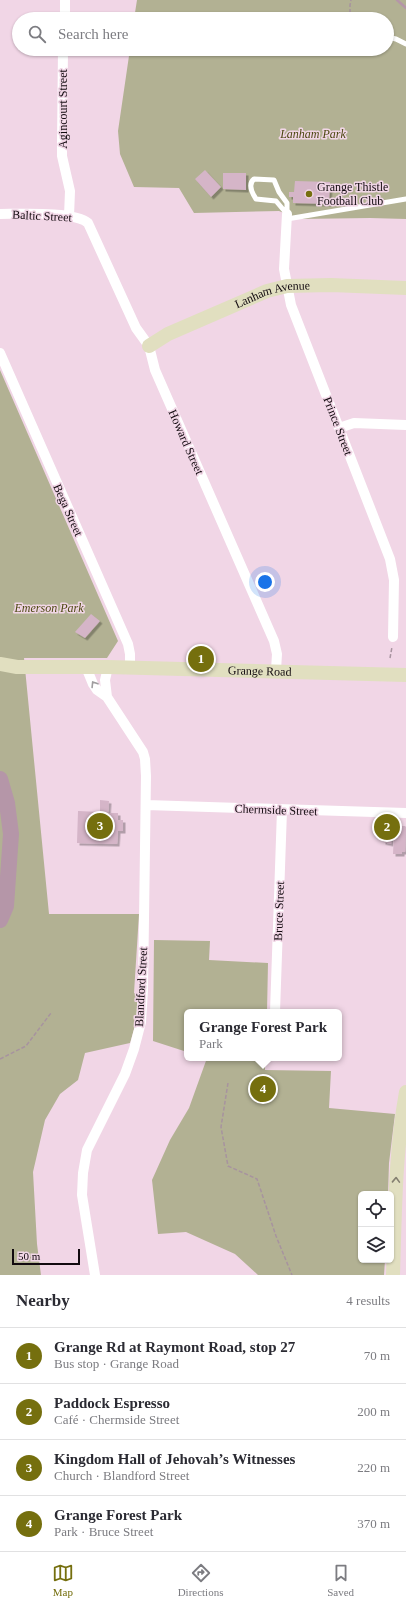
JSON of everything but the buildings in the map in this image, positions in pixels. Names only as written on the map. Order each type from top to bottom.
[{"type":"main road","name":"Lanham Avenue","points":[[149,346],[168,334],[267,291],[287,286],[331,285],[406,288]]},
{"type":"main road","name":"Grange Road","points":[[0,664],[17,667],[130,667],[276,670],[406,675]]},
{"type":"main road","name":"Grange Road","points":[[0,671],[17,667]]},
{"type":"main road","points":[[393,1275],[397,1155],[406,1092]]},
{"type":"street","points":[[64,12],[65,0]]},
{"type":"street","name":"Agincourt Street","points":[[63,56],[62,149],[70,191],[69,216]]},
{"type":"street","name":"Baltic Street","points":[[0,214],[69,216],[84,219]]},
{"type":"street","name":"Prince Street","points":[[287,216],[284,269],[293,311],[392,568],[394,580],[393,637]]},
{"type":"street","name":"Howard Street","points":[[84,219],[88,223],[96,239],[136,328],[149,346],[155,370],[274,641],[277,654],[276,670]]},
{"type":"street","name":"Bega Street","points":[[0,354],[128,644],[130,667]]},
{"type":"street","points":[[339,428],[354,423],[406,425]]},
{"type":"street","name":"Blandford Street","points":[[86,667],[97,690],[107,697],[143,752],[146,768],[143,990],[140,1022],[134,1049],[125,1074],[87,1150],[83,1173],[82,1196],[94,1275]]},
{"type":"street","points":[[107,697],[105,683],[108,667]]},
{"type":"street","name":"Chermside Street","points":[[146,805],[406,813]]},
{"type":"street","name":"Bruce Street","points":[[275,1009],[282,810]]},
{"type":"lane","points":[[394,39],[406,44]]},
{"type":"lane","points":[[252,180],[274,180],[279,192],[287,204],[287,216],[276,202],[256,199],[251,188],[252,180]]},
{"type":"lane","points":[[287,216],[406,199]]},
{"type":"path","points":[[350,12],[351,0]]},
{"type":"path","points":[[390,658],[393,637]]},
{"type":"path","points":[[0,1059],[26,1046],[51,1013]]},
{"type":"path","points":[[228,1083],[221,1127],[228,1166],[257,1179],[276,1236],[292,1275]]},
{"type":"green space","name":"Lanham Park","points":[[137,0],[406,0],[406,219],[299,219],[279,211],[194,213],[179,188],[134,187],[120,154],[118,131],[129,56],[394,56],[394,12],[135,12]]},
{"type":"green space","name":"Emerson Park","points":[[0,370],[118,641],[107,658],[24,658],[49,914],[139,914],[134,993],[139,996],[137,1019],[130,1043],[85,1053],[78,1080],[60,1094],[45,1120],[33,1172],[37,1244],[41,1275],[0,1275]]},
{"type":"green space","points":[[154,940],[210,941],[209,960],[268,963],[267,1009],[184,1009],[184,1051],[153,1041]]},
{"type":"green space","points":[[206,1061],[265,1061],[265,1070],[331,1071],[329,1108],[395,1114],[389,1163],[388,1191],[358,1191],[358,1263],[385,1263],[384,1275],[258,1275],[235,1254],[186,1232],[158,1234],[152,1180],[170,1140],[189,1108]]},
{"type":"waterway","points":[[397,0],[406,8]]},
{"type":"waterway","points":[[0,779],[7,803],[11,834],[6,906],[0,920]]},
{"type":"place","name":"Grange Thistle Football Club","points":[[309,194]]},
{"type":"place","name":"Grange Rd at Raymont Road, stop 27","points":[[201,659]]},
{"type":"place","name":"Kingdom Hall of Jehovah’s Witnesses","points":[[100,826]]},
{"type":"place","name":"Paddock Espresso","points":[[387,827]]},
{"type":"place","name":"Grange Forest Park","points":[[263,1089]]}]
